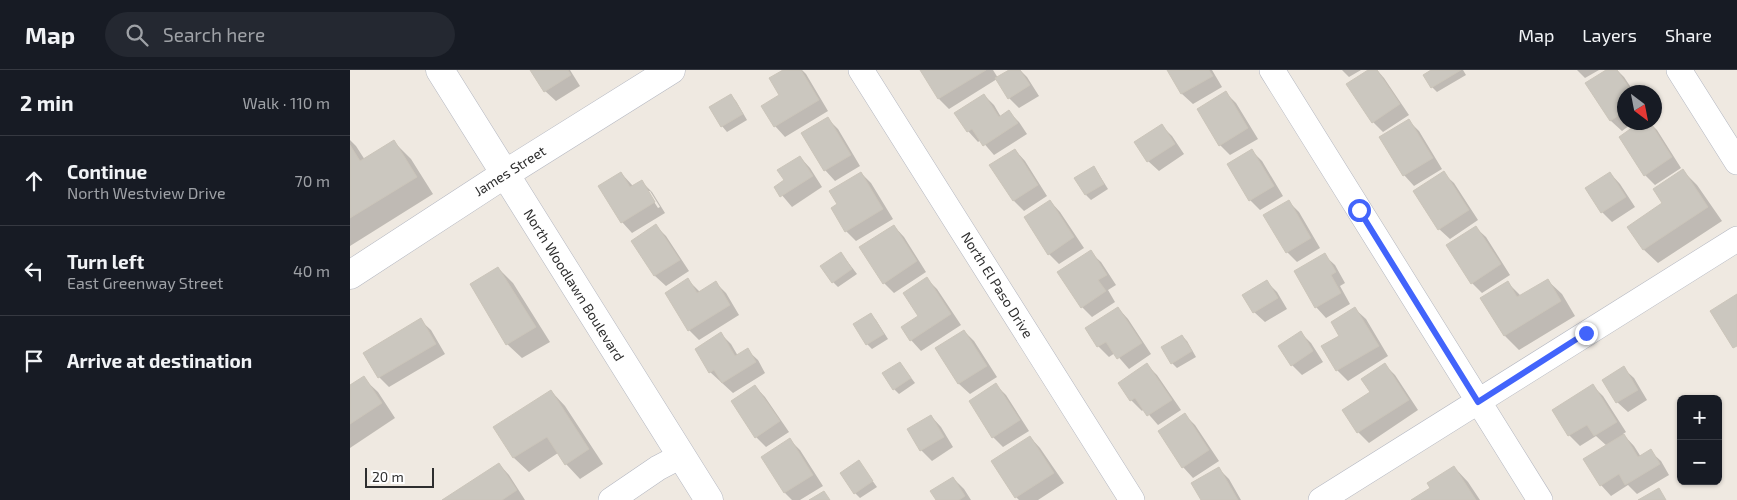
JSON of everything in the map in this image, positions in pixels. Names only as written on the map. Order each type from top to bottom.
[{"type":"street","name":"North Woodlawn Boulevard","points":[[440,70],[709,500]]},
{"type":"street","name":"James Street","points":[[350,275],[505,174],[671,70]]},
{"type":"street","name":"North El Paso Drive","points":[[861,70],[1132,500]]},
{"type":"street","points":[[1272,70],[1540,500]]},
{"type":"street","points":[[1679,70],[1737,162]]},
{"type":"street","points":[[1321,500],[1737,239]]},
{"type":"street","points":[[610,500],[658,468],[681,456]]},
{"type":"building","points":[[530,70],[568,70],[571,75],[544,92]]},
{"type":"building","points":[[783,70],[801,70],[819,100],[774,127],[761,106],[779,95],[769,78]]},
{"type":"building","points":[[920,70],[986,70],[938,99]]},
{"type":"building","points":[[1009,70],[1020,70],[1030,85],[1008,99],[995,78]]},
{"type":"building","points":[[1167,70],[1209,70],[1213,76],[1181,94]]},
{"type":"building","points":[[1368,70],[1377,70],[1400,104],[1372,123],[1346,84]]},
{"type":"building","points":[[1431,70],[1461,70],[1431,88],[1423,75]]},
{"type":"building","points":[[1606,70],[1617,70],[1627,85],[1617,85],[1617,116],[1610,121],[1585,83]]},
{"type":"building","points":[[1226,91],[1248,128],[1219,146],[1197,109]]},
{"type":"building","points":[[731,94],[743,114],[721,127],[709,107]]},
{"type":"building","points":[[984,94],[999,117],[1009,110],[1018,123],[983,146],[972,129],[967,132],[954,113]]},
{"type":"building","points":[[828,117],[851,155],[824,171],[801,133]]},
{"type":"building","points":[[1409,119],[1433,158],[1403,176],[1379,137]]},
{"type":"building","points":[[1162,124],[1175,144],[1147,162],[1134,142]]},
{"type":"building","points":[[1629,130],[1655,130],[1672,157],[1644,176],[1619,137]]},
{"type":"building","points":[[394,140],[417,177],[350,218],[350,145],[360,161]]},
{"type":"building","points":[[1015,149],[1038,185],[1013,201],[989,165]]},
{"type":"building","points":[[1252,149],[1274,186],[1249,201],[1227,164]]},
{"type":"building","points":[[800,156],[813,176],[780,197],[774,187],[784,180],[777,170]]},
{"type":"building","points":[[1094,166],[1104,184],[1085,195],[1074,178]]},
{"type":"building","points":[[1683,169],[1708,207],[1643,250],[1627,227],[1662,203],[1653,189]]},
{"type":"building","points":[[1444,171],[1469,210],[1438,230],[1413,191]]},
{"type":"building","points":[[621,172],[630,187],[642,180],[655,202],[621,223],[598,186]]},
{"type":"building","points":[[861,172],[883,209],[845,232],[831,208],[837,204],[829,191]]},
{"type":"building","points":[[1610,172],[1626,197],[1601,213],[1585,188]]},
{"type":"building","points":[[1050,200],[1074,237],[1048,255],[1024,217]]},
{"type":"building","points":[[1289,200],[1311,238],[1286,253],[1263,215]]},
{"type":"building","points":[[656,224],[680,260],[654,276],[631,241]]},
{"type":"building","points":[[894,225],[917,261],[883,284],[859,247]]},
{"type":"building","points":[[1476,226],[1501,264],[1471,284],[1446,245]]},
{"type":"building","points":[[1091,250],[1107,275],[1098,280],[1106,291],[1081,308],[1057,272]]},
{"type":"building","points":[[841,252],[852,269],[832,283],[820,266]]},
{"type":"building","points":[[1325,253],[1336,272],[1331,275],[1341,293],[1315,308],[1294,271]]},
{"type":"building","points":[[498,267],[536,327],[506,345],[470,284]]},
{"type":"building","points":[[927,277],[951,314],[910,341],[901,327],[918,316],[903,293]]},
{"type":"building","points":[[688,278],[697,293],[716,281],[730,305],[688,331],[665,293]]},
{"type":"building","points":[[1548,279],[1561,301],[1504,336],[1480,298],[1508,281],[1517,297]]},
{"type":"building","points":[[1267,280],[1278,298],[1253,313],[1242,295]]},
{"type":"building","points":[[1737,294],[1737,346],[1733,348],[1710,311]]},
{"type":"building","points":[[1118,307],[1142,343],[1117,359],[1106,342],[1097,347],[1085,328]]},
{"type":"building","points":[[1355,307],[1379,346],[1336,371],[1321,346],[1339,336],[1331,322]]},
{"type":"building","points":[[871,313],[884,334],[866,345],[853,324]]},
{"type":"building","points":[[421,318],[436,344],[378,378],[363,353]]},
{"type":"building","points":[[964,330],[987,366],[958,384],[935,348]]},
{"type":"building","points":[[1301,331],[1313,351],[1291,366],[1278,346]]},
{"type":"building","points":[[721,332],[735,356],[748,348],[756,362],[722,383],[714,370],[709,373],[695,349]]},
{"type":"building","points":[[1182,335],[1192,351],[1171,364],[1161,347]]},
{"type":"building","points":[[900,362],[911,378],[893,390],[882,373]]},
{"type":"building","points":[[1147,363],[1172,400],[1147,416],[1135,398],[1130,401],[1118,383]]},
{"type":"building","points":[[1385,363],[1409,400],[1357,433],[1342,410],[1370,392],[1361,379]]},
{"type":"building","points":[[1624,366],[1638,390],[1616,403],[1602,380]]},
{"type":"building","points":[[364,376],[382,403],[350,424],[350,385]]},
{"type":"building","points":[[996,383],[1020,420],[992,438],[969,401]]},
{"type":"building","points":[[1593,384],[1617,422],[1594,436],[1587,425],[1568,436],[1552,410]]},
{"type":"building","points":[[755,385],[780,421],[755,438],[731,401]]},
{"type":"building","points":[[551,390],[589,449],[565,465],[547,437],[513,458],[493,427]]},
{"type":"building","points":[[1185,413],[1209,450],[1182,468],[1158,431]]},
{"type":"building","points":[[931,415],[944,437],[920,451],[907,429]]},
{"type":"building","points":[[1624,434],[1638,457],[1651,449],[1660,464],[1625,485],[1619,474],[1600,486],[1583,459]]},
{"type":"building","points":[[1030,436],[1054,473],[1015,498],[991,461]]},
{"type":"building","points":[[790,438],[813,475],[784,493],[761,457]]},
{"type":"building","points":[[859,460],[873,481],[854,494],[840,473]]},
{"type":"building","points":[[499,463],[517,490],[502,500],[442,500]]},
{"type":"building","points":[[1454,466],[1476,500],[1411,500],[1430,488],[1427,483]]},
{"type":"building","points":[[1219,467],[1238,500],[1201,500],[1191,483]]},
{"type":"building","points":[[953,477],[965,496],[959,500],[936,500],[930,491]]},
{"type":"building","points":[[1659,488],[1666,500],[1638,500]]},
{"type":"building","points":[[824,491],[830,500],[809,500]]},
{"type":"route","points":[[1359,210],[1478,402],[1586,333]]}]
